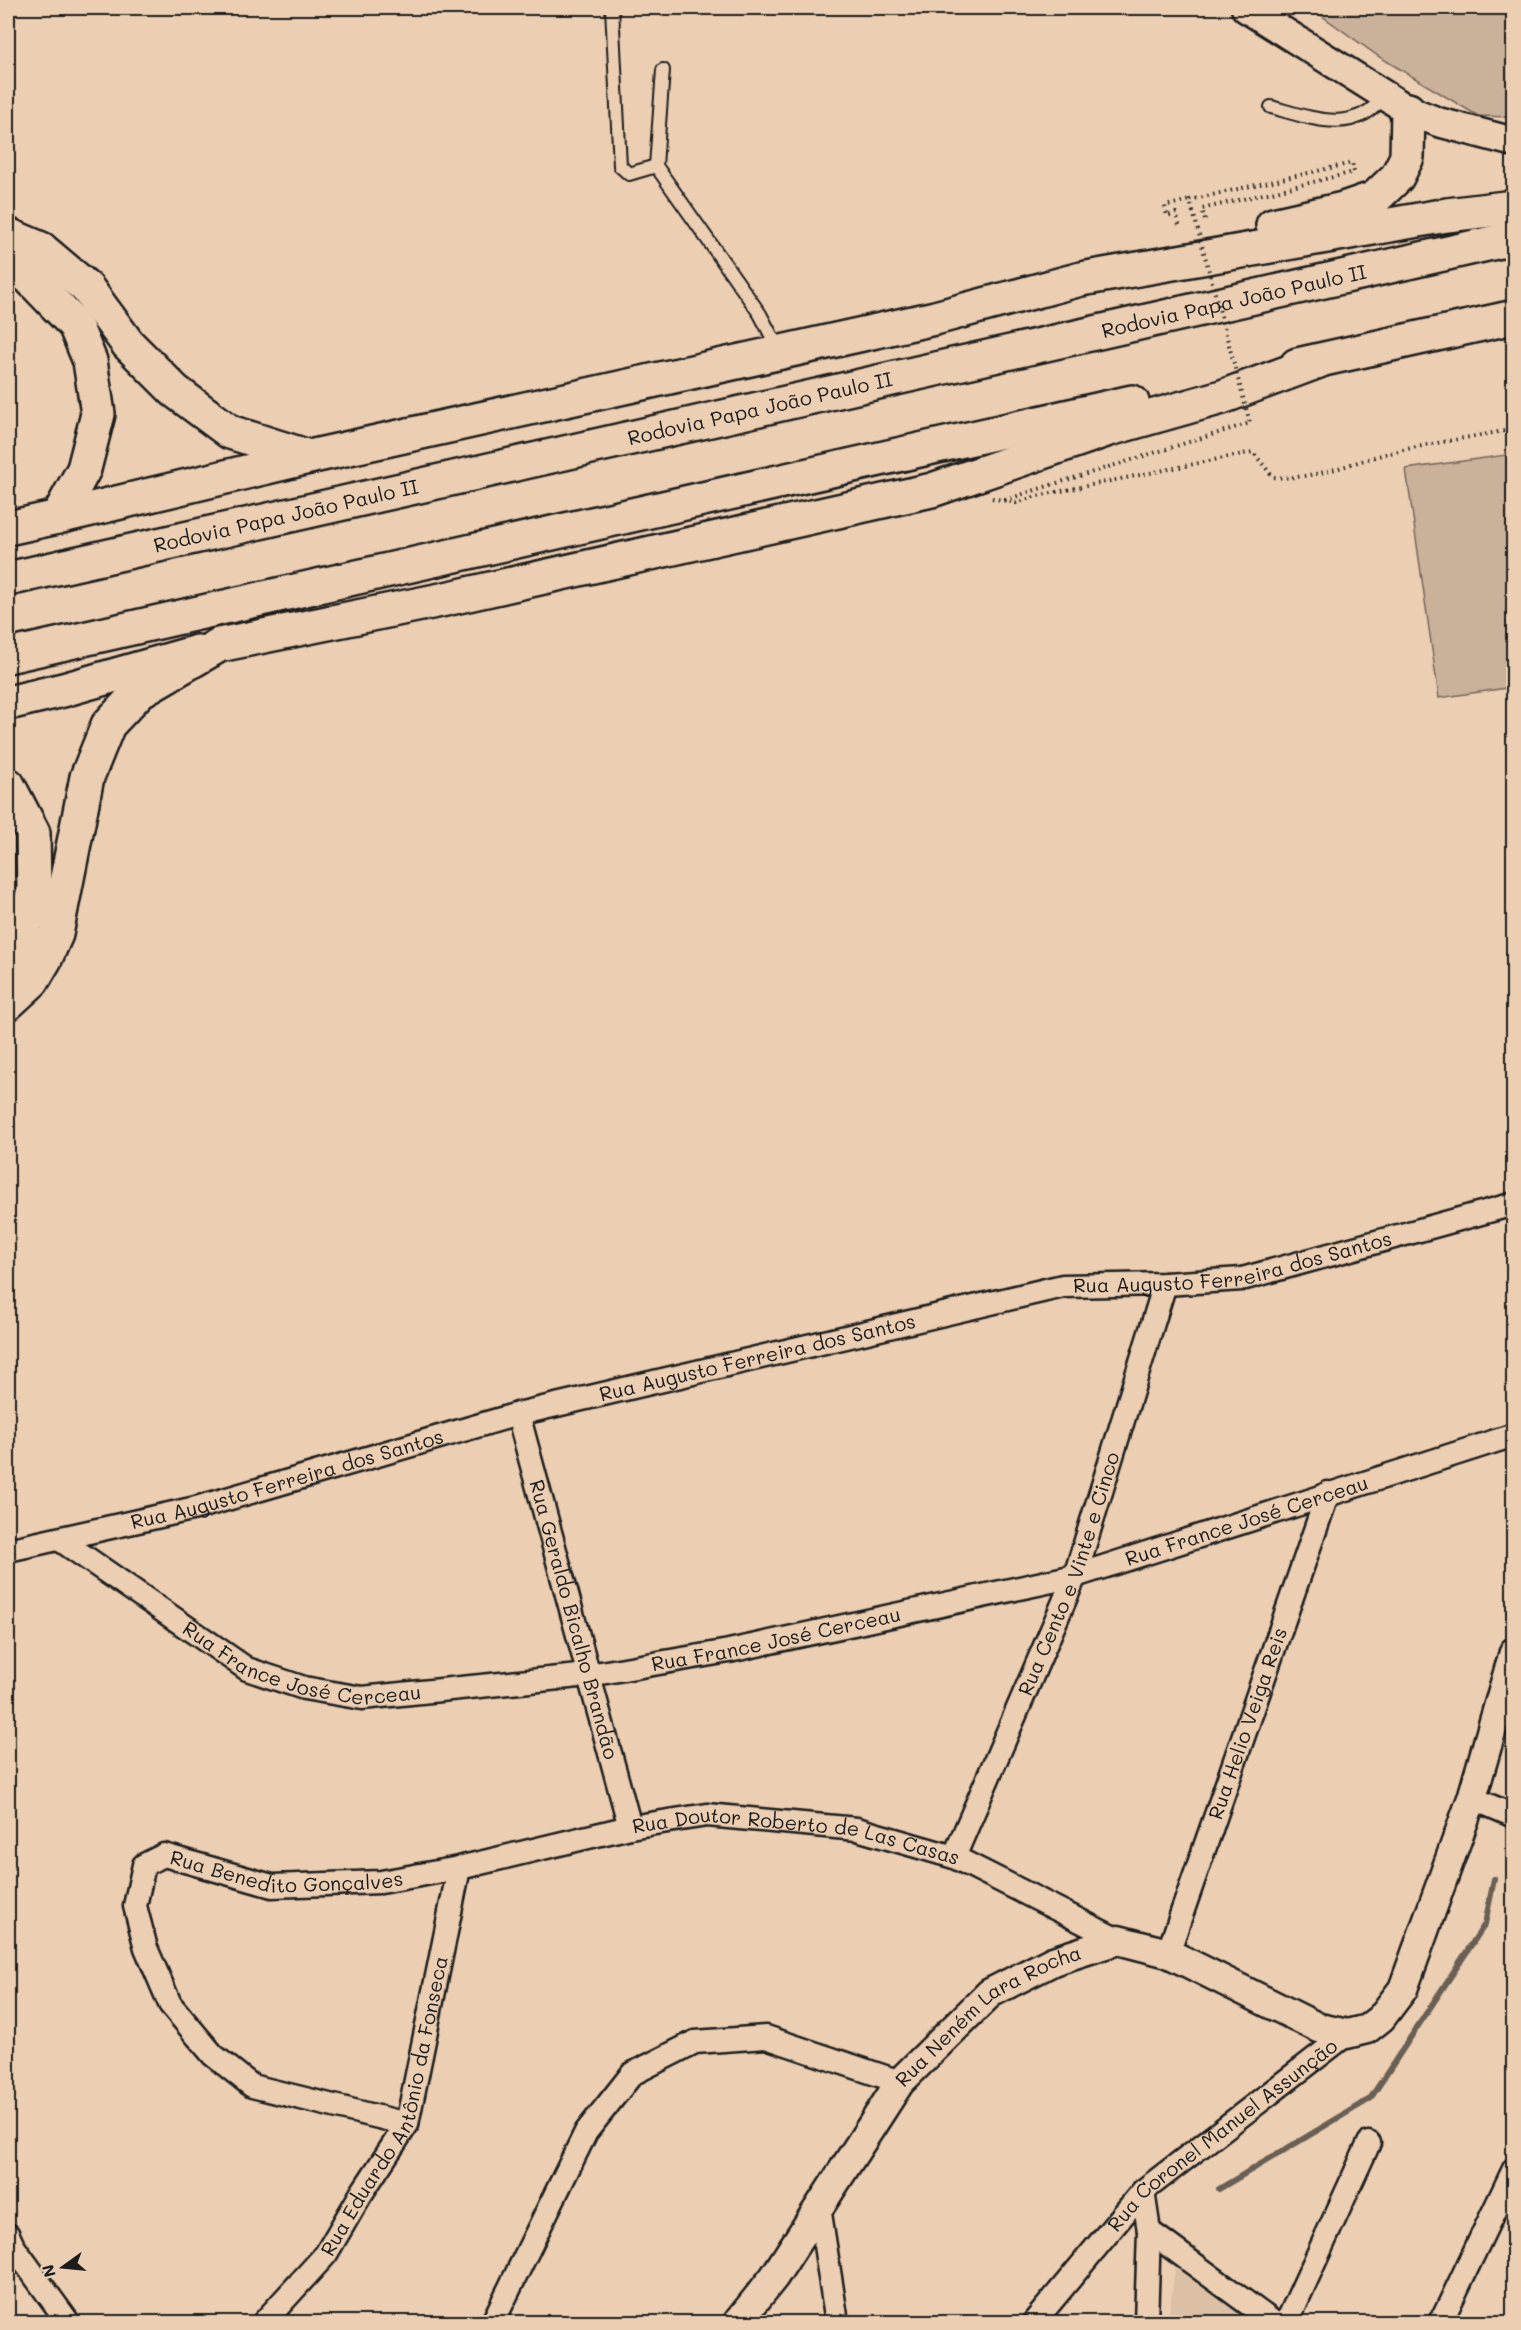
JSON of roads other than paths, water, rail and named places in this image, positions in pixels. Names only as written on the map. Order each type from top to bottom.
[{"type":"main road","points":[[8,528],[309,457],[935,318],[1081,279],[1185,246],[1343,208],[1375,198],[1397,177],[1407,157],[1396,103]]},
{"type":"main road","points":[[1081,279],[1447,215],[1514,207]]},
{"type":"main road","points":[[8,235],[41,249],[87,288],[128,344],[175,391],[230,432],[309,457]]},
{"type":"main road","name":"Rodovia Papa João Paulo II","points":[[8,579],[1514,238]]},
{"type":"main road","points":[[8,266],[27,275],[75,325],[90,361],[98,414],[84,469],[58,518]]},
{"type":"main road","points":[[8,656],[1514,317]]},
{"type":"main road","points":[[8,703],[63,690],[219,645],[464,595],[932,490],[1109,429],[1222,397],[1319,361]]},
{"type":"main road","points":[[8,1003],[32,981],[56,934],[87,777],[108,725],[140,691],[219,645]]},
{"type":"main road","points":[[8,785],[33,833],[34,890],[18,948],[8,959]]},
{"type":"street","points":[[1246,8],[1396,103],[1438,122],[1514,142]]},
{"type":"street","name":"Rua Augusto Ferreira dos Santos","points":[[8,1550],[196,1508],[518,1414],[1063,1286],[1166,1284],[1242,1279],[1514,1204]]},
{"type":"street","name":"Rua Cento e Vinte e Cinco","points":[[954,1857],[1075,1576],[1166,1284]]},
{"type":"street","name":"Rua Geraldo Bicalho Brandão","points":[[518,1414],[630,1827]]},
{"type":"street","name":"Rua France José Cerceau","points":[[59,1539],[247,1669],[304,1688],[362,1698],[589,1675],[729,1651],[1075,1576],[1329,1493],[1514,1436]]},
{"type":"street","name":"Rua Helio Veiga Reis","points":[[1168,1953],[1329,1493]]},
{"type":"street","name":"Rua Coronel Manuel Assunção","points":[[1034,2322],[1143,2191],[1347,2034],[1367,2029],[1374,2024],[1403,1989],[1472,1798],[1514,1652]]},
{"type":"street","points":[[1472,1798],[1514,1816]]},
{"type":"street","name":"Rua Doutor Roberto de Las Casas","points":[[459,1868],[630,1827],[707,1815],[856,1829],[954,1857],[1118,1940]]},
{"type":"street","name":"Rua Benedito Gonçalves","points":[[407,2124],[252,2086],[213,2055],[170,2004],[146,1948],[135,1906],[144,1865],[164,1855],[272,1886],[381,1881],[459,1868]]},
{"type":"street","name":"Rua Eduardo Antônio da Fonseca","points":[[264,2322],[326,2254],[407,2124],[459,1868]]},
{"type":"street","points":[[1118,1940],[1168,1953],[1319,2028],[1347,2034]]},
{"type":"street","name":"Rua Neném Lara Rocha","points":[[738,2322],[774,2277],[900,2082],[990,1993],[1053,1961],[1118,1940]]},
{"type":"street","points":[[493,2322],[586,2132],[632,2074],[695,2042],[766,2037],[900,2082]]},
{"type":"street","points":[[1287,2322],[1369,2143]]},
{"type":"street","points":[[1442,2322],[1514,2169]]},
{"type":"street","points":[[1143,2191],[1149,2231],[1146,2322]]},
{"type":"street","points":[[819,2207],[837,2322]]},
{"type":"street","points":[[1149,2231],[1273,2322]]},
{"type":"street","points":[[8,2235],[13,2246],[68,2322]]},
{"type":"lane","points":[[612,8],[620,166],[629,174],[656,166]]},
{"type":"lane","points":[[663,70],[656,166],[760,314],[780,352]]},
{"type":"lane","points":[[1271,107],[1338,122],[1357,118],[1375,109],[1396,103]]},
{"type":"waterway","points":[[1219,2189],[1370,2099],[1485,1924],[1494,1879]]}]
